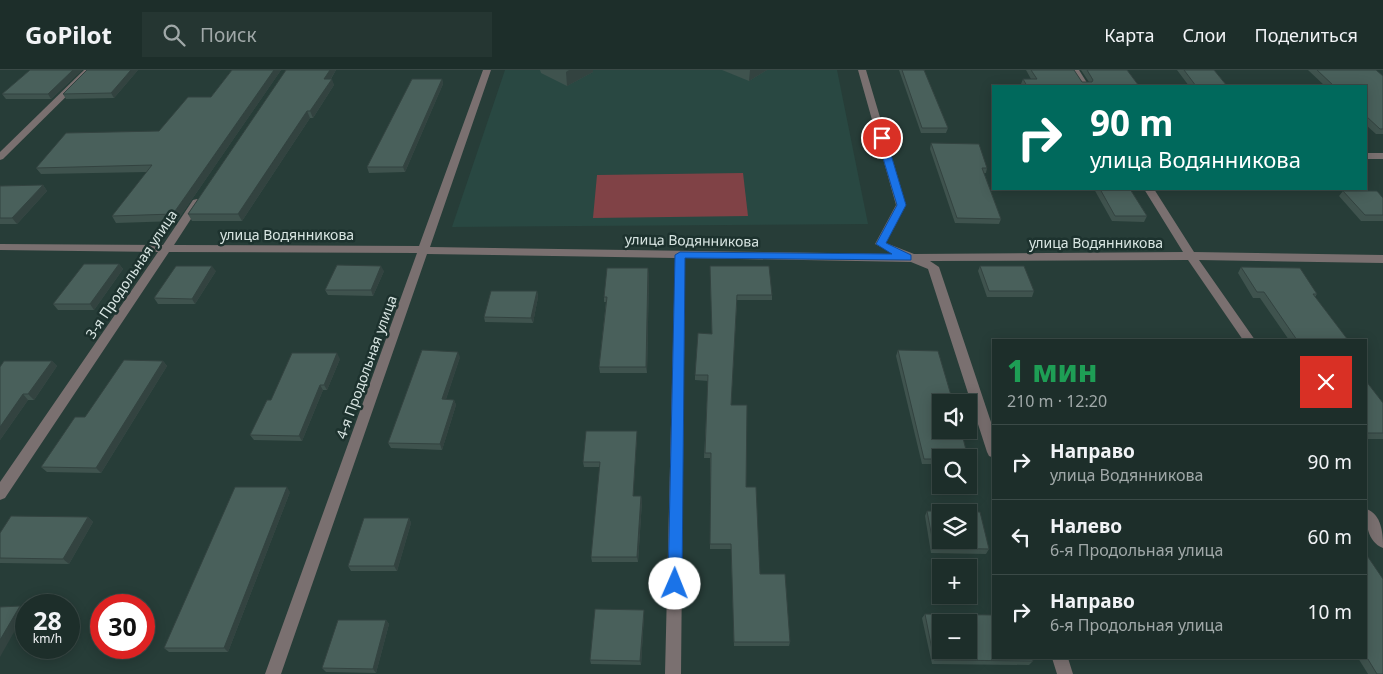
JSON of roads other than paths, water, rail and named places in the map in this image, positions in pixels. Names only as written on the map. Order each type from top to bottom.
[{"type":"street","points":[[0,157],[88,70]]},
{"type":"street","name":"4-я Продольная улица","points":[[273,674],[487,70]]},
{"type":"street","points":[[862,70],[901,205],[880,244],[907,258],[933,267],[992,446]]},
{"type":"street","points":[[1076,70],[1085,85]]},
{"type":"street","points":[[1367,156],[1383,156]]},
{"type":"street","points":[[1150,190],[1191,256],[1248,339]]},
{"type":"street","name":"3-я Продольная улица","points":[[0,494],[204,192]]},
{"type":"street","name":"улица Водянникова","points":[[0,247],[424,250],[907,258],[1191,256],[1383,259]]},
{"type":"street","points":[[673,674],[680,255]]},
{"type":"street","points":[[1367,517],[1383,541]]},
{"type":"street","points":[[1060,659],[1065,674]]}]
